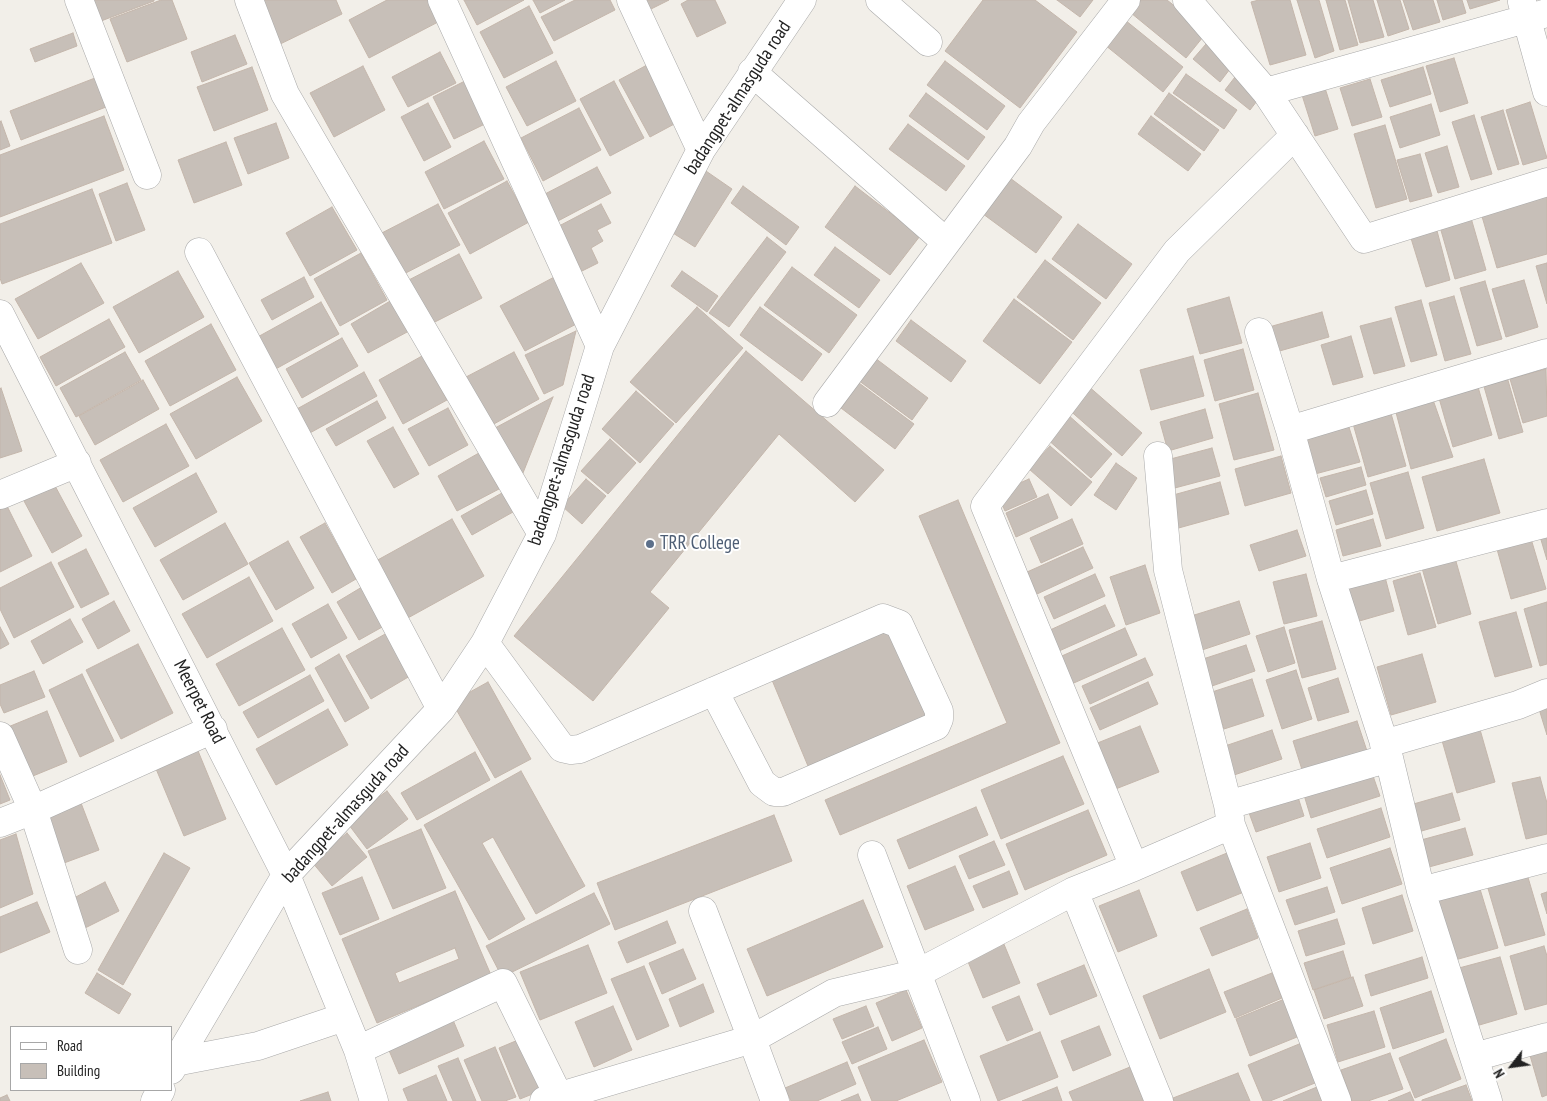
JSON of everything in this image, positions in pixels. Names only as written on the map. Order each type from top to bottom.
[{"type":"street","points":[[79,0],[147,175]]},
{"type":"street","points":[[249,0],[285,94],[542,534]]},
{"type":"street","points":[[442,0],[600,346]]},
{"type":"street","points":[[631,0],[702,150]]},
{"type":"street","name":"badangpet-almasguda road","points":[[173,1066],[286,875],[441,709],[485,643],[542,534],[600,346],[702,150],[752,72],[802,0]]},
{"type":"street","points":[[880,0],[928,42]]},
{"type":"street","points":[[827,403],[1018,146],[1031,123],[1126,0]]},
{"type":"street","points":[[1187,0],[1266,92],[1364,239],[1547,182]]},
{"type":"street","points":[[1266,92],[1532,10],[1547,92]]},
{"type":"street","points":[[752,72],[946,242]]},
{"type":"street","points":[[1134,867],[985,506],[1177,251],[1295,135]]},
{"type":"street","points":[[199,252],[441,709]]},
{"type":"street","name":"Meerpet Road","points":[[0,314],[286,875],[358,1050],[374,1101]]},
{"type":"street","points":[[1259,332],[1290,430],[1331,579],[1387,751],[1420,890],[1488,1101]]},
{"type":"street","points":[[1290,430],[1547,353]]},
{"type":"street","points":[[1158,456],[1168,570],[1230,815],[1337,1101]]},
{"type":"street","points":[[0,495],[77,463]]},
{"type":"street","points":[[1331,579],[1547,523]]},
{"type":"street","points":[[485,643],[562,748],[571,750],[580,749],[714,691],[883,618],[899,624],[939,711],[939,719],[936,726],[783,792],[774,792],[762,783],[714,691]]},
{"type":"street","points":[[358,1050],[503,983],[555,1099],[752,1039],[834,993],[918,973],[1074,891],[1134,867],[1230,815],[1387,751],[1547,693]]},
{"type":"street","points":[[0,823],[213,729]]},
{"type":"street","points":[[0,736],[33,810],[78,950]]},
{"type":"street","points":[[872,855],[966,1101]]},
{"type":"street","points":[[1420,890],[1547,858]]},
{"type":"street","points":[[1074,891],[1159,1101]]},
{"type":"street","points":[[703,911],[776,1101]]},
{"type":"street","points":[[173,1066],[258,1046],[344,1017]]},
{"type":"street","points":[[1474,1057],[1547,1037]]},
{"type":"building","points":[[93,0],[154,0],[154,1],[101,21]]},
{"type":"building","points":[[161,0],[172,0],[187,39],[127,62],[110,19]]},
{"type":"building","points":[[251,0],[336,0],[342,14],[274,47]]},
{"type":"building","points":[[387,0],[429,0],[440,21],[369,58],[349,20]]},
{"type":"building","points":[[464,0],[524,0],[477,25]]},
{"type":"building","points":[[533,0],[565,0],[540,13]]},
{"type":"building","points":[[575,0],[610,0],[615,10],[554,41],[541,17]]},
{"type":"building","points":[[636,0],[669,0],[643,13]]},
{"type":"building","points":[[688,0],[715,0],[726,23],[697,37],[681,4]]},
{"type":"building","points":[[983,0],[1035,0],[1077,32],[1020,108],[945,51]]},
{"type":"building","points":[[1057,0],[1093,0],[1080,17]]},
{"type":"building","points":[[1141,0],[1167,0],[1207,32],[1186,58],[1131,13]]},
{"type":"building","points":[[1259,0],[1290,0],[1306,55],[1270,65],[1251,2]]},
{"type":"building","points":[[1297,0],[1319,0],[1334,51],[1315,58]]},
{"type":"building","points":[[1326,0],[1345,0],[1358,45],[1340,50]]},
{"type":"building","points":[[1348,0],[1373,0],[1384,37],[1360,43]]},
{"type":"building","points":[[1377,0],[1400,0],[1409,29],[1388,36]]},
{"type":"building","points":[[1403,0],[1433,0],[1440,22],[1413,30]]},
{"type":"building","points":[[1437,0],[1462,0],[1466,13],[1443,20]]},
{"type":"building","points":[[1467,0],[1500,0],[1470,9]]},
{"type":"building","points":[[529,6],[553,53],[504,78],[480,32]]},
{"type":"building","points":[[1125,20],[1183,67],[1163,92],[1105,45]]},
{"type":"building","points":[[73,33],[77,46],[35,62],[30,49]]},
{"type":"building","points":[[235,35],[247,64],[202,82],[191,52]]},
{"type":"building","points":[[1206,44],[1233,65],[1220,82],[1193,59]]},
{"type":"building","points":[[440,52],[456,83],[408,107],[392,77]]},
{"type":"building","points":[[1454,58],[1468,103],[1440,112],[1426,66]]},
{"type":"building","points":[[556,61],[576,101],[527,126],[506,87]]},
{"type":"building","points":[[945,61],[1005,106],[987,130],[927,85]]},
{"type":"building","points":[[647,65],[678,122],[650,137],[619,80]]},
{"type":"building","points":[[363,66],[385,110],[334,137],[310,93]]},
{"type":"building","points":[[252,67],[268,110],[214,131],[197,87]]},
{"type":"building","points":[[1423,67],[1431,94],[1390,107],[1381,80]]},
{"type":"building","points":[[1186,74],[1237,110],[1224,129],[1173,93]]},
{"type":"building","points":[[1235,77],[1260,97],[1250,110],[1225,90]]},
{"type":"building","points":[[95,78],[106,107],[21,140],[10,111]]},
{"type":"building","points":[[1370,79],[1382,117],[1352,126],[1340,88]]},
{"type":"building","points":[[465,81],[487,123],[454,139],[433,97]]},
{"type":"building","points":[[614,81],[644,138],[610,156],[580,99]]},
{"type":"building","points":[[1325,88],[1338,129],[1315,136],[1302,95]]},
{"type":"building","points":[[926,93],[985,137],[968,160],[909,116]]},
{"type":"building","points":[[1169,93],[1219,130],[1204,151],[1154,114]]},
{"type":"building","points":[[1530,102],[1547,158],[1523,165],[1506,110]]},
{"type":"building","points":[[428,103],[451,147],[424,161],[401,117]]},
{"type":"building","points":[[1431,104],[1440,135],[1400,148],[1390,117]]},
{"type":"building","points":[[579,108],[601,150],[543,181],[521,138]]},
{"type":"building","points":[[1503,110],[1519,164],[1498,170],[1481,117]]},
{"type":"building","points":[[1474,115],[1492,174],[1471,180],[1452,122]]},
{"type":"building","points":[[104,116],[124,170],[0,217],[0,155]]},
{"type":"building","points":[[1151,116],[1201,154],[1188,171],[1138,134]]},
{"type":"building","points":[[0,122],[10,146],[0,150]]},
{"type":"building","points":[[276,123],[289,158],[248,174],[234,138]]},
{"type":"building","points":[[908,124],[965,166],[946,191],[889,149]]},
{"type":"building","points":[[1385,125],[1407,199],[1376,208],[1354,134]]},
{"type":"building","points":[[484,141],[504,179],[444,209],[425,172]]},
{"type":"building","points":[[226,142],[242,185],[194,203],[178,160]]},
{"type":"building","points":[[1447,146],[1459,187],[1438,193],[1425,153]]},
{"type":"building","points":[[1420,154],[1432,196],[1410,202],[1397,160]]},
{"type":"building","points":[[597,167],[611,193],[556,222],[543,195]]},
{"type":"building","points":[[703,169],[732,189],[695,247],[665,228]]},
{"type":"building","points":[[1006,175],[1062,217],[1036,253],[979,211]]},
{"type":"building","points":[[507,181],[529,222],[470,254],[448,213]]},
{"type":"building","points":[[127,183],[145,230],[116,241],[99,194]]},
{"type":"building","points":[[743,186],[799,227],[786,245],[731,203]]},
{"type":"building","points":[[855,186],[920,236],[890,275],[825,227]]},
{"type":"building","points":[[92,189],[112,243],[2,284],[0,278],[0,224]]},
{"type":"building","points":[[1547,194],[1547,254],[1497,268],[1481,213]]},
{"type":"building","points":[[438,204],[460,245],[398,277],[376,236]]},
{"type":"building","points":[[601,204],[611,223],[597,230],[603,241],[591,248],[598,263],[582,271],[559,226]]},
{"type":"building","points":[[332,207],[357,250],[310,276],[286,233]]},
{"type":"building","points":[[1469,211],[1486,270],[1455,279],[1438,220]]},
{"type":"building","points":[[1078,224],[1132,264],[1106,299],[1052,259]]},
{"type":"building","points":[[1436,227],[1450,280],[1426,287],[1410,235]]},
{"type":"building","points":[[767,237],[786,252],[729,327],[709,313]]},
{"type":"building","points":[[835,247],[880,280],[859,308],[814,275]]},
{"type":"building","points":[[361,253],[387,300],[340,326],[314,279]]},
{"type":"building","points":[[459,254],[482,298],[425,327],[403,283]]},
{"type":"building","points":[[1045,260],[1101,303],[1073,340],[1017,297]]},
{"type":"building","points":[[81,263],[104,303],[38,339],[15,299]]},
{"type":"building","points":[[1547,263],[1547,304],[1536,266]]},
{"type":"building","points":[[792,267],[857,315],[829,353],[764,305]]},
{"type":"building","points":[[178,271],[204,317],[139,353],[113,307]]},
{"type":"building","points":[[682,271],[718,296],[707,312],[671,286]]},
{"type":"building","points":[[558,275],[582,321],[525,351],[500,306]]},
{"type":"building","points":[[304,277],[314,297],[272,320],[261,300]]},
{"type":"building","points":[[1524,280],[1538,327],[1506,337],[1492,289]]},
{"type":"building","points":[[1485,281],[1502,339],[1477,346],[1460,288]]},
{"type":"building","points":[[1454,296],[1471,354],[1445,361],[1429,303]]},
{"type":"building","points":[[1229,297],[1242,343],[1200,354],[1187,309]]},
{"type":"building","points":[[1014,299],[1072,342],[1040,384],[983,341]]},
{"type":"building","points":[[392,300],[409,331],[368,353],[351,324]]},
{"type":"building","points":[[1421,300],[1437,355],[1411,362],[1395,307]]},
{"type":"building","points":[[321,302],[339,334],[272,371],[254,339]]},
{"type":"building","points":[[697,307],[743,348],[676,423],[630,382]]},
{"type":"building","points":[[760,307],[822,354],[802,381],[740,335]]},
{"type":"building","points":[[1322,312],[1329,337],[1276,352],[1269,327]]},
{"type":"building","points":[[1391,318],[1405,366],[1374,374],[1360,326]]},
{"type":"building","points":[[109,319],[125,347],[56,386],[40,357]]},
{"type":"building","points":[[911,320],[966,361],[951,382],[896,341]]},
{"type":"building","points":[[211,324],[236,370],[170,406],[145,361]]},
{"type":"building","points":[[576,331],[563,385],[544,394],[525,355]]},
{"type":"building","points":[[1351,336],[1363,377],[1333,385],[1321,345]]},
{"type":"building","points":[[342,338],[358,366],[302,398],[286,369]]},
{"type":"building","points":[[1243,349],[1254,390],[1215,401],[1204,360]]},
{"type":"building","points":[[746,351],[884,470],[855,502],[779,434],[650,592],[669,608],[593,701],[514,636]]},
{"type":"building","points":[[125,352],[141,380],[76,417],[60,388]]},
{"type":"building","points":[[514,352],[539,399],[492,425],[466,377]]},
{"type":"building","points":[[422,356],[447,400],[403,424],[379,380]]},
{"type":"building","points":[[1193,356],[1204,396],[1151,410],[1140,370]]},
{"type":"building","points":[[875,358],[928,398],[912,420],[858,380]]},
{"type":"building","points":[[1546,369],[1547,416],[1523,423],[1510,379]]},
{"type":"building","points":[[364,372],[377,396],[308,434],[295,410]]},
{"type":"building","points":[[237,377],[262,421],[196,459],[170,414]]},
{"type":"building","points":[[1507,377],[1523,432],[1499,439],[1483,383]]},
{"type":"building","points":[[143,380],[159,409],[95,445],[79,416]]},
{"type":"building","points":[[1476,380],[1492,435],[1453,447],[1437,391]]},
{"type":"building","points":[[859,383],[914,424],[895,449],[841,408]]},
{"type":"building","points":[[1087,385],[1142,433],[1122,456],[1067,408]]},
{"type":"building","points":[[0,389],[22,451],[0,458]]},
{"type":"building","points":[[636,391],[674,424],[640,463],[602,429]]},
{"type":"building","points":[[1258,393],[1274,450],[1234,460],[1219,404]]},
{"type":"building","points":[[1431,394],[1453,457],[1411,469],[1394,405]]},
{"type":"building","points":[[553,397],[521,478],[495,428]]},
{"type":"building","points":[[377,401],[386,418],[336,446],[326,429]]},
{"type":"building","points":[[448,408],[468,445],[429,466],[408,429]]},
{"type":"building","points":[[1205,409],[1213,438],[1168,451],[1160,422]]},
{"type":"building","points":[[1390,410],[1406,466],[1368,477],[1352,420]]},
{"type":"building","points":[[1067,414],[1112,454],[1091,478],[1046,438]]},
{"type":"building","points":[[1347,421],[1360,462],[1315,474],[1303,434]]},
{"type":"building","points":[[166,424],[189,466],[123,502],[100,460]]},
{"type":"building","points":[[393,427],[419,474],[394,488],[367,441]]},
{"type":"building","points":[[610,439],[636,463],[608,494],[581,471]]},
{"type":"building","points":[[1050,446],[1092,482],[1071,506],[1029,469]]},
{"type":"building","points":[[1212,448],[1220,476],[1171,489],[1163,461]]},
{"type":"building","points":[[479,453],[499,489],[457,511],[438,476]]},
{"type":"building","points":[[1281,456],[1291,493],[1245,506],[1235,469]]},
{"type":"building","points":[[1484,459],[1500,513],[1437,531],[1422,477]]},
{"type":"building","points":[[1116,463],[1137,478],[1116,510],[1094,495]]},
{"type":"building","points":[[1361,467],[1366,485],[1326,497],[1320,478]]},
{"type":"building","points":[[1408,472],[1424,528],[1386,539],[1370,483]]},
{"type":"building","points":[[196,473],[217,512],[155,547],[133,508]]},
{"type":"building","points":[[586,479],[606,496],[582,524],[562,506]]},
{"type":"building","points":[[1029,479],[1037,497],[1005,511],[997,493]]},
{"type":"building","points":[[1220,482],[1229,514],[1175,529],[1166,497]]},
{"type":"building","points":[[54,484],[82,536],[52,553],[24,501]]},
{"type":"building","points":[[1366,490],[1373,514],[1336,525],[1329,501]]},
{"type":"building","points":[[502,493],[513,512],[472,535],[461,516]]},
{"type":"building","points":[[1048,494],[1058,518],[1016,537],[1006,513]]},
{"type":"building","points":[[958,500],[1060,743],[840,835],[825,800],[1007,723],[919,516]]},
{"type":"building","points":[[7,506],[32,556],[0,572],[0,509]]},
{"type":"building","points":[[452,519],[484,576],[406,619],[374,562]]},
{"type":"building","points":[[1072,519],[1083,544],[1041,563],[1030,538]]},
{"type":"building","points":[[1373,519],[1381,546],[1343,556],[1336,530]]},
{"type":"building","points":[[225,523],[248,564],[183,600],[160,560]]},
{"type":"building","points":[[325,523],[356,579],[332,593],[300,537]]},
{"type":"building","points":[[1297,530],[1306,556],[1259,571],[1250,545]]},
{"type":"building","points":[[1547,531],[1547,560],[1539,533]]},
{"type":"building","points":[[1529,532],[1546,589],[1511,599],[1495,542]]},
{"type":"building","points":[[288,541],[314,588],[276,610],[249,563]]},
{"type":"building","points":[[1083,547],[1093,568],[1037,594],[1027,572]]},
{"type":"building","points":[[86,549],[109,594],[81,608],[58,563]]},
{"type":"building","points":[[1455,558],[1471,614],[1438,624],[1422,568]]},
{"type":"building","points":[[51,562],[74,607],[14,638],[0,609],[0,588]]},
{"type":"building","points":[[1145,565],[1160,613],[1126,625],[1110,577]]},
{"type":"building","points":[[1420,573],[1436,627],[1408,635],[1393,581]]},
{"type":"building","points":[[1095,574],[1105,596],[1054,619],[1044,597]]},
{"type":"building","points":[[1306,574],[1317,616],[1284,624],[1273,582]]},
{"type":"building","points":[[249,577],[273,621],[207,658],[182,614]]},
{"type":"building","points":[[1385,577],[1394,611],[1356,622],[1346,588]]},
{"type":"building","points":[[362,587],[384,626],[359,640],[337,602]]},
{"type":"building","points":[[114,601],[130,631],[98,649],[82,619]]},
{"type":"building","points":[[1239,601],[1250,634],[1199,651],[1188,617]]},
{"type":"building","points":[[1547,602],[1547,664],[1540,666],[1524,609]]},
{"type":"building","points":[[328,604],[347,638],[311,658],[292,624]]},
{"type":"building","points":[[1105,605],[1115,626],[1059,651],[1050,630]]},
{"type":"building","points":[[1516,612],[1532,667],[1495,677],[1479,622]]},
{"type":"building","points":[[70,619],[83,642],[43,664],[31,641]]},
{"type":"building","points":[[1322,621],[1336,669],[1302,678],[1289,630]]},
{"type":"building","points":[[0,627],[9,644],[0,649]]},
{"type":"building","points":[[1284,627],[1295,663],[1268,672],[1256,636]]},
{"type":"building","points":[[282,628],[305,670],[239,706],[216,664]]},
{"type":"building","points":[[1125,628],[1137,655],[1067,686],[1055,659]]},
{"type":"building","points":[[890,630],[926,716],[808,766],[772,680]]},
{"type":"building","points":[[387,633],[410,676],[371,699],[346,656]]},
{"type":"building","points":[[138,644],[173,713],[121,739],[86,670]]},
{"type":"building","points":[[1246,645],[1255,671],[1212,686],[1203,659]]},
{"type":"building","points":[[339,654],[369,708],[345,722],[315,668]]},
{"type":"building","points":[[1422,654],[1436,702],[1391,715],[1377,667]]},
{"type":"building","points":[[1145,658],[1153,675],[1090,704],[1082,686]]},
{"type":"building","points":[[1296,670],[1312,719],[1282,729],[1266,680]]},
{"type":"building","points":[[34,671],[45,697],[4,713],[0,704],[0,685]]},
{"type":"building","points":[[82,674],[114,741],[80,757],[49,690]]},
{"type":"building","points":[[310,675],[324,701],[258,738],[243,712]]},
{"type":"building","points":[[1338,678],[1349,712],[1318,721],[1308,688]]},
{"type":"building","points":[[1252,679],[1264,716],[1224,729],[1212,692]]},
{"type":"building","points":[[488,682],[531,759],[495,778],[452,702]]},
{"type":"building","points":[[1148,682],[1158,704],[1100,730],[1090,708]]},
{"type":"building","points":[[1547,707],[1547,735],[1539,709]]},
{"type":"building","points":[[328,709],[348,745],[276,785],[256,749]]},
{"type":"building","points":[[47,711],[67,762],[28,778],[8,727]]},
{"type":"building","points":[[1357,721],[1368,754],[1304,776],[1293,741]]},
{"type":"building","points":[[1140,726],[1159,772],[1113,790],[1095,744]]},
{"type":"building","points":[[1479,726],[1495,782],[1457,793],[1441,737]]},
{"type":"building","points":[[1272,730],[1282,759],[1234,775],[1225,746]]},
{"type":"building","points":[[196,746],[226,819],[184,836],[154,764]]},
{"type":"building","points":[[475,752],[490,780],[417,820],[401,793]]},
{"type":"building","points":[[1063,756],[1084,804],[1001,839],[981,790]]},
{"type":"building","points":[[521,771],[585,886],[536,914],[493,837],[482,843],[525,919],[489,940],[424,825]]},
{"type":"building","points":[[1372,773],[1380,796],[1311,818],[1304,795]]},
{"type":"building","points":[[0,775],[10,800],[0,804]]},
{"type":"building","points":[[1540,777],[1547,803],[1547,834],[1526,839],[1512,783]]},
{"type":"building","points":[[387,791],[408,819],[367,849],[346,821]]},
{"type":"building","points":[[1452,793],[1460,820],[1418,832],[1410,805]]},
{"type":"building","points":[[1297,794],[1304,816],[1256,832],[1248,810]]},
{"type":"building","points":[[81,803],[99,850],[64,863],[46,817]]},
{"type":"building","points":[[976,807],[988,835],[909,869],[897,840]]},
{"type":"building","points":[[1381,808],[1390,837],[1327,858],[1317,829]]},
{"type":"building","points":[[1088,810],[1107,855],[1025,890],[1006,844]]},
{"type":"building","points":[[774,815],[792,861],[615,930],[597,883]]},
{"type":"building","points":[[1465,828],[1473,855],[1429,867],[1421,840]]},
{"type":"building","points":[[421,829],[446,888],[393,909],[368,851]]},
{"type":"building","points":[[347,833],[367,857],[332,886],[312,862]]},
{"type":"building","points":[[16,834],[33,894],[0,908],[0,840]]},
{"type":"building","points":[[994,841],[1005,865],[969,879],[959,856]]},
{"type":"building","points":[[1310,843],[1321,878],[1279,892],[1267,857]]},
{"type":"building","points":[[1390,848],[1402,884],[1342,904],[1330,868]]},
{"type":"building","points":[[164,853],[190,868],[123,985],[98,970]]},
{"type":"building","points":[[1227,853],[1244,892],[1197,911],[1181,872]]},
{"type":"building","points":[[955,866],[974,910],[925,930],[907,886]]},
{"type":"building","points":[[1009,871],[1018,894],[983,908],[973,886]]},
{"type":"building","points":[[1527,874],[1545,935],[1505,946],[1487,885]]},
{"type":"building","points":[[362,877],[379,919],[340,935],[322,893]]},
{"type":"building","points":[[105,882],[119,911],[83,929],[68,901]]},
{"type":"building","points":[[1327,887],[1335,912],[1295,925],[1286,900]]},
{"type":"building","points":[[1480,889],[1498,948],[1455,960],[1438,901]]},
{"type":"building","points":[[1139,890],[1157,936],[1118,952],[1099,906]]},
{"type":"building","points":[[455,891],[491,975],[377,1023],[342,939]],"holes":[[[455,948],[459,959],[399,983],[395,973]]]},
{"type":"building","points":[[1547,892],[1547,914],[1541,894]]},
{"type":"building","points":[[594,893],[610,924],[502,977],[486,946]]},
{"type":"building","points":[[1402,895],[1413,931],[1373,944],[1362,908]]},
{"type":"building","points":[[863,900],[883,947],[767,996],[747,949]]},
{"type":"building","points":[[37,902],[50,932],[0,953],[0,917]]},
{"type":"building","points":[[1247,909],[1258,938],[1212,956],[1200,928]]},
{"type":"building","points":[[1337,919],[1345,944],[1306,956],[1298,931]]},
{"type":"building","points":[[667,921],[676,943],[627,963],[618,942]]},
{"type":"building","points":[[1001,937],[1020,983],[983,998],[964,952]]},
{"type":"building","points":[[588,945],[607,993],[540,1020],[520,972]]},
{"type":"building","points":[[1544,946],[1547,956],[1547,1004],[1525,1010],[1510,956]]},
{"type":"building","points":[[683,949],[696,979],[662,994],[649,963]]},
{"type":"building","points":[[1343,951],[1351,977],[1313,990],[1304,963]]},
{"type":"building","points":[[1422,957],[1428,978],[1371,996],[1365,975]]},
{"type":"building","points":[[1500,957],[1517,1014],[1476,1026],[1459,968]]},
{"type":"building","points":[[1084,965],[1097,996],[1050,1015],[1037,984]]},
{"type":"building","points":[[644,966],[669,1026],[637,1040],[611,979]]},
{"type":"building","points":[[1209,969],[1226,1012],[1160,1039],[1143,996]]},
{"type":"building","points":[[97,973],[131,994],[119,1014],[85,993]]},
{"type":"building","points":[[1272,973],[1282,998],[1235,1018],[1224,992]]},
{"type":"building","points":[[1353,977],[1363,1006],[1324,1019],[1314,990]]},
{"type":"building","points":[[703,984],[714,1012],[680,1027],[669,999]]},
{"type":"building","points":[[906,990],[922,1028],[892,1041],[876,1003]]},
{"type":"building","points":[[1431,991],[1444,1032],[1393,1049],[1380,1008]]},
{"type":"building","points":[[1019,996],[1033,1030],[1007,1041],[992,1007]]},
{"type":"building","points":[[1287,998],[1302,1035],[1250,1056],[1236,1019]]},
{"type":"building","points":[[613,1006],[632,1050],[594,1067],[575,1022]]},
{"type":"building","points":[[866,1006],[874,1026],[842,1039],[833,1019]]},
{"type":"building","points":[[1374,1011],[1385,1047],[1338,1062],[1327,1025]]},
{"type":"building","points":[[453,1020],[464,1046],[399,1074],[388,1048]]},
{"type":"building","points":[[1099,1026],[1111,1055],[1073,1071],[1061,1041]]},
{"type":"building","points":[[878,1027],[887,1049],[852,1064],[842,1042]]},
{"type":"building","points":[[1040,1032],[1058,1077],[998,1101],[980,1056]]},
{"type":"building","points":[[1446,1039],[1461,1079],[1415,1098],[1399,1058]]},
{"type":"building","points":[[518,1040],[540,1091],[520,1099],[499,1048]]},
{"type":"building","points":[[924,1040],[942,1082],[896,1101],[872,1101],[858,1067]]},
{"type":"building","points":[[1547,1040],[1547,1095],[1542,1097],[1527,1045]]},
{"type":"building","points":[[1304,1042],[1320,1081],[1270,1101],[1263,1101],[1248,1065]]},
{"type":"building","points":[[495,1047],[516,1097],[505,1101],[482,1101],[464,1060]]},
{"type":"building","points":[[1390,1053],[1403,1089],[1368,1101],[1352,1101],[1341,1070]]},
{"type":"building","points":[[458,1058],[476,1101],[453,1101],[438,1066]]},
{"type":"building","points":[[847,1062],[856,1084],[817,1101],[791,1101],[785,1088]]},
{"type":"building","points":[[1130,1067],[1144,1101],[1073,1101],[1069,1092]]},
{"type":"building","points":[[1238,1073],[1250,1101],[1174,1101],[1173,1098]]},
{"type":"building","points":[[436,1075],[447,1101],[408,1101],[403,1089]]},
{"type":"building","points":[[1466,1085],[1472,1101],[1422,1101],[1422,1100]]},
{"type":"building","points":[[1057,1087],[1062,1101],[1022,1101]]},
{"type":"building","points":[[1317,1087],[1322,1101],[1283,1101]]},
{"type":"building","points":[[328,1092],[331,1101],[300,1101]]},
{"type":"building","points":[[1410,1092],[1414,1101],[1388,1101]]},
{"type":"building","points":[[858,1094],[861,1101],[841,1101]]},
{"type":"building","points":[[7,1095],[10,1101],[0,1101],[0,1098]]},
{"type":"place","name":"TRR College","points":[[650,544]]}]
